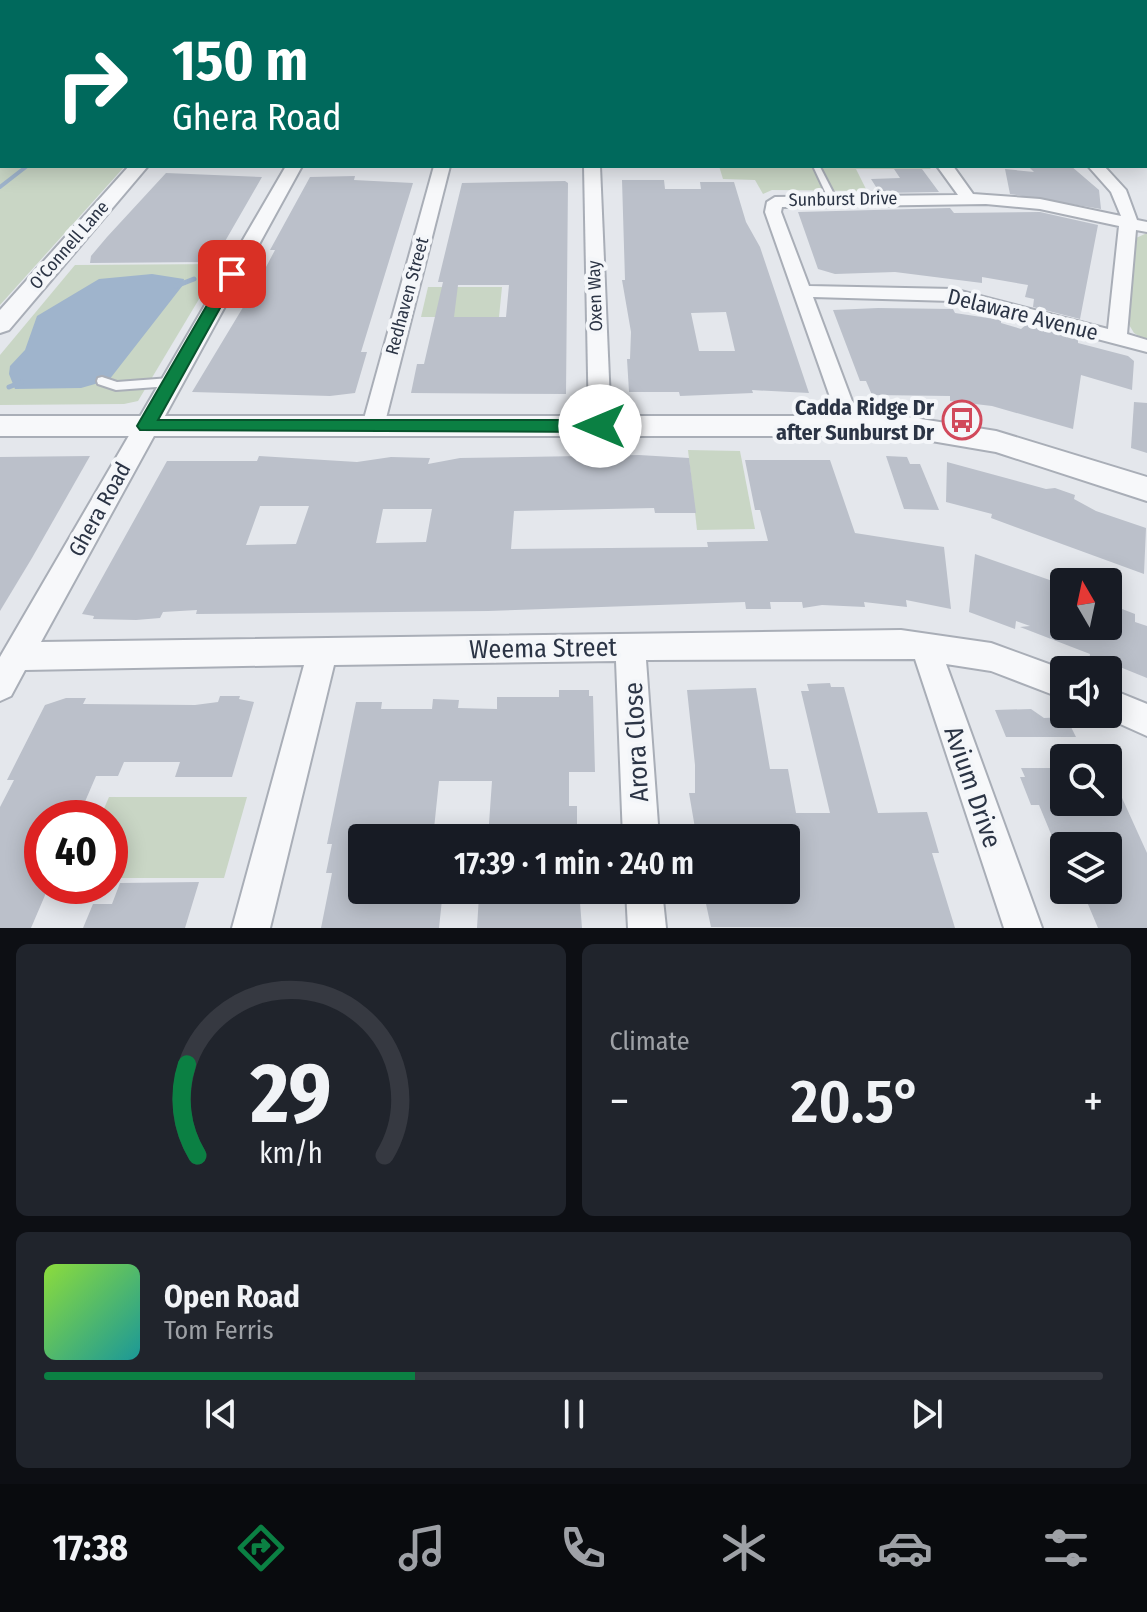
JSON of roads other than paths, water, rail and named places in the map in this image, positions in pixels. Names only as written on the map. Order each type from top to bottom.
[{"type":"street","name":"O'Connell Lane","points":[[0,325],[137,168]]},
{"type":"street","name":"Ghera Road","points":[[0,686],[293,168]]},
{"type":"street","name":"Redhaven Street","points":[[373,426],[441,168]]},
{"type":"street","name":"Oxen Way","points":[[592,168],[600,426]]},
{"type":"street","points":[[946,168],[968,198]]},
{"type":"street","points":[[1098,168],[1118,190],[1138,226],[1117,337]]},
{"type":"street","name":"Sunburst Drive","points":[[850,425],[772,205],[786,199],[968,198],[1040,204],[1138,226]]},
{"type":"street","name":"Delaware Avenue","points":[[801,291],[953,295],[1147,346]]},
{"type":"street","points":[[0,426],[918,427],[974,435],[1029,449],[1147,489]]},
{"type":"street","name":"Weema Street","points":[[17,656],[630,646],[925,645],[991,657],[1050,679]]},
{"type":"street","name":"Avium Drive","points":[[925,645],[1023,928]]},
{"type":"street","name":"Arora Close","points":[[630,646],[640,824]]},
{"type":"street","points":[[251,928],[322,652]]},
{"type":"street","points":[[1122,709],[1147,720]]},
{"type":"street","points":[[645,904],[647,928]]},
{"type":"lane","points":[[817,168],[832,198]]},
{"type":"lane","points":[[102,381],[113,386],[170,382]]},
{"type":"water","points":[[152,274],[184,279],[183,285],[109,380],[81,388],[15,389],[9,374],[10,366],[25,350],[37,316],[99,279]]},
{"type":"waterway","points":[[0,187],[24,168]]},
{"type":"waterway","points":[[176,286],[194,279]]},
{"type":"waterway","points":[[9,387],[22,382]]},
{"type":"place","name":"Cadda Ridge Dr after Sunburst Dr","points":[[962,420]]}]
